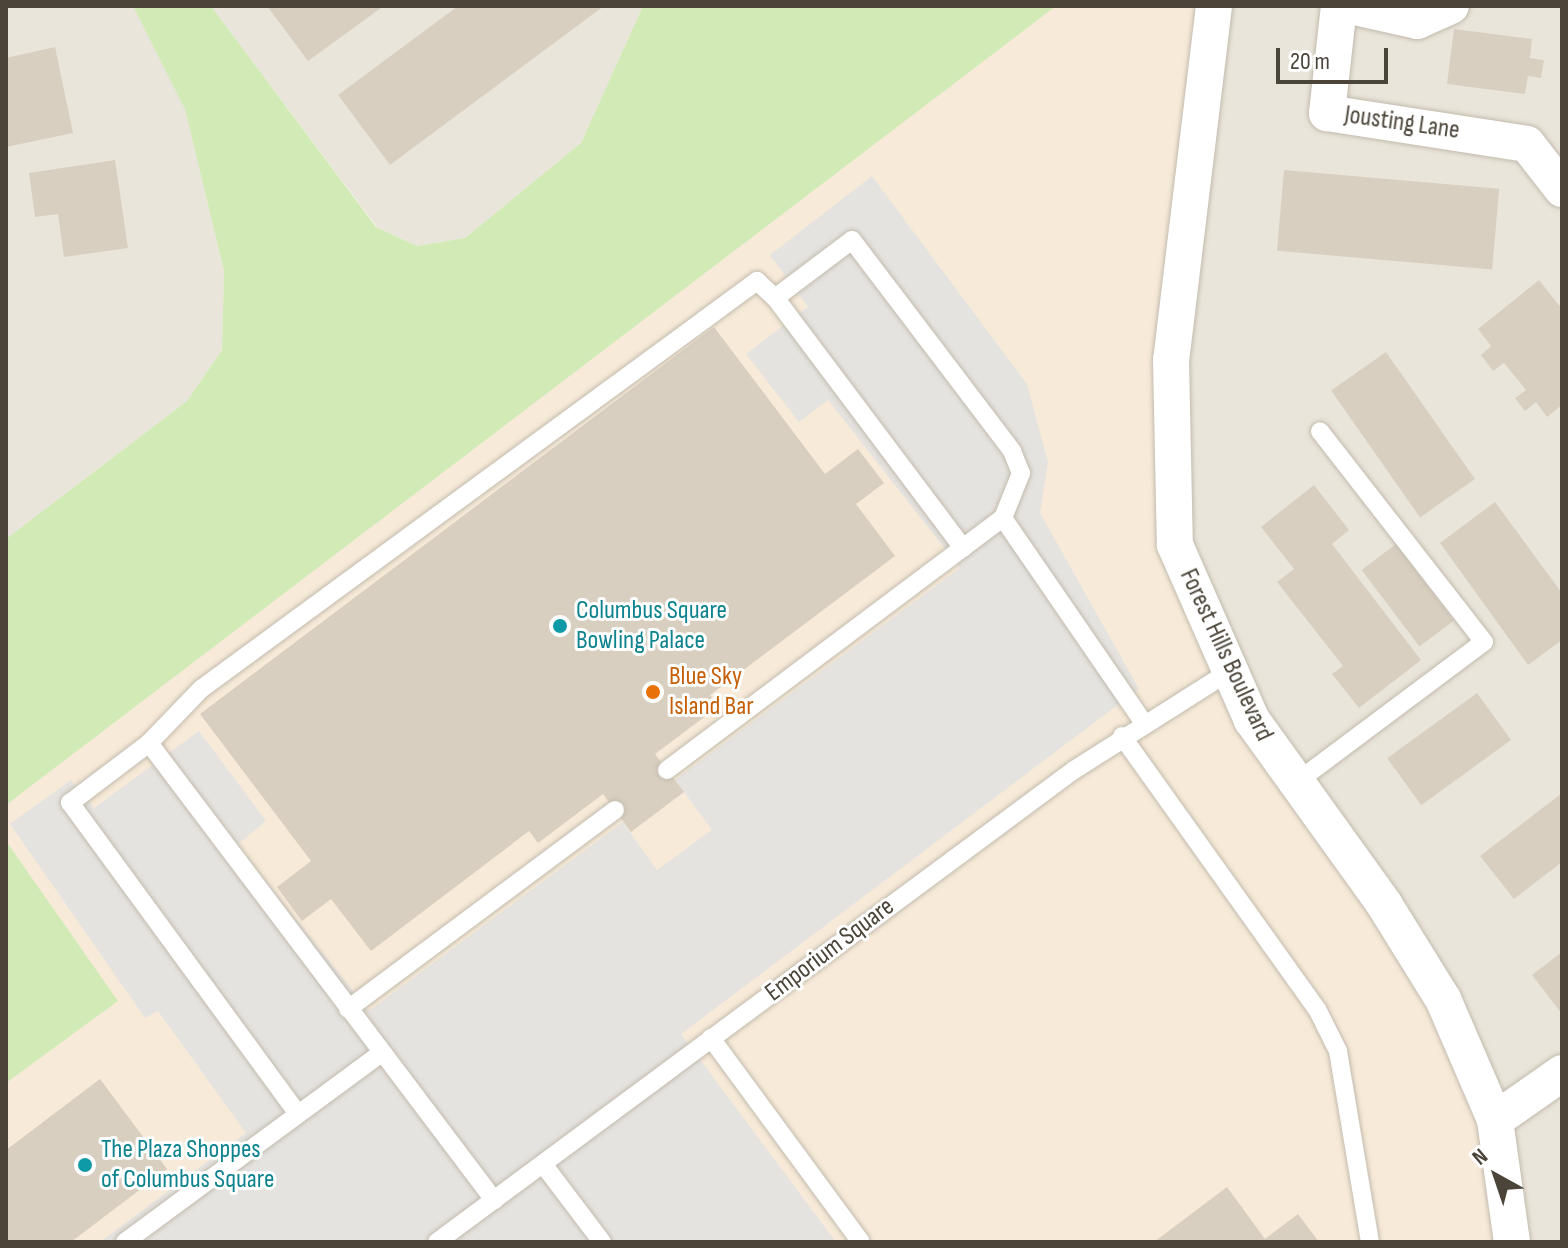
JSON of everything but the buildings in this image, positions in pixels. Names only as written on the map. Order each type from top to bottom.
[{"type":"street","name":"Forest Hills Boulevard","points":[[1214,6],[1171,360],[1175,545],[1252,720],[1294,784],[1384,904],[1443,999],[1495,1120],[1512,1242]]},
{"type":"street","name":"Jousting Lane","points":[[1339,6],[1327,113],[1527,144],[1562,189]]},
{"type":"street","points":[[1350,6],[1417,21],[1451,6]]},
{"type":"street","points":[[1495,1120],[1562,1073]]},
{"type":"lane","points":[[667,770],[1003,518],[1021,473],[1012,451],[852,240],[775,298]]},
{"type":"lane","points":[[298,1114],[70,803],[149,743],[201,689],[757,281],[775,298],[963,548]]},
{"type":"lane","points":[[1294,784],[1484,642],[1320,431]]},
{"type":"lane","points":[[1003,518],[1143,722]]},
{"type":"lane","name":"Emporium Square","points":[[437,1242],[1122,736],[1230,671]]},
{"type":"lane","points":[[1122,736],[1324,1023],[1338,1051],[1370,1242]]},
{"type":"lane","points":[[149,743],[494,1200]]},
{"type":"lane","points":[[348,1009],[615,810]]},
{"type":"lane","points":[[711,1038],[861,1242]]},
{"type":"lane","points":[[125,1242],[381,1053]]},
{"type":"lane","points":[[543,1164],[602,1242]]},
{"type":"shaded area","points":[[6,6],[133,6],[185,108],[224,271],[222,350],[187,401],[6,539]]},
{"type":"shaded area","points":[[211,6],[643,6],[581,143],[465,238],[417,246],[377,227]]},
{"type":"shaded area","points":[[1056,6],[1210,6],[1161,416],[1211,649],[1449,1015],[1514,1242],[6,1242],[6,1083],[118,1001],[6,841],[6,805]]},
{"type":"shaded area","points":[[1210,6],[1562,6],[1562,1242],[1514,1242],[1211,649],[1161,416]]},
{"type":"shaded area","points":[[872,176],[1027,384],[1048,462],[1040,513],[1139,689],[681,1034],[836,1242],[100,1242],[246,1133],[158,1011],[145,1018],[10,824],[71,780],[94,808],[199,731],[266,821],[237,845],[369,1011],[623,822],[657,870],[712,830],[675,780],[960,568],[828,400],[799,422],[746,354],[808,307],[770,255]]},
{"type":"green space","points":[[133,6],[211,6],[376,227],[417,246],[465,238],[581,143],[643,6],[1056,6],[6,805],[6,539],[187,401],[222,350],[224,271],[185,109]]},
{"type":"green space","points":[[6,841],[118,1001],[6,1083]]},
{"type":"place","name":"Columbus Square Bowling Palace","points":[[560,626]]},
{"type":"place","name":"Blue Sky Island Bar","points":[[653,692]]},
{"type":"place","name":"The Plaza Shoppes of Columbus Square","points":[[85,1165]]}]
